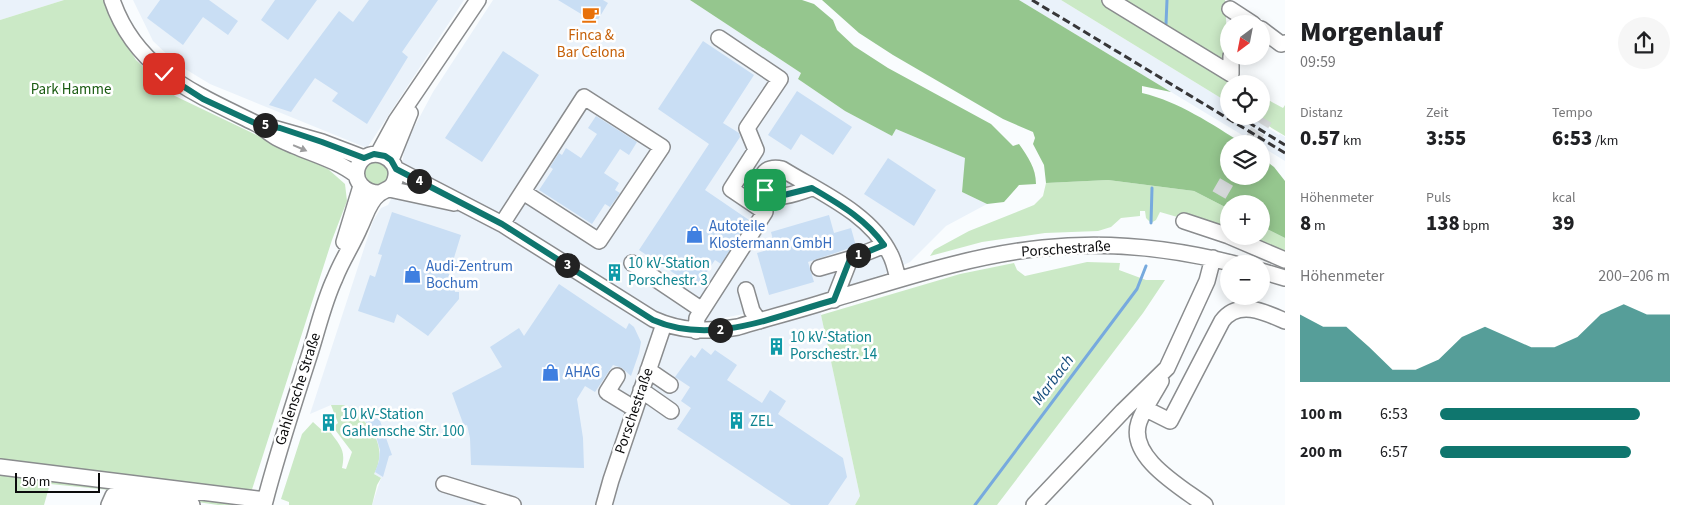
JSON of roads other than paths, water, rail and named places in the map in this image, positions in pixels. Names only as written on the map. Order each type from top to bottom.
[{"type":"street","points":[[112,0],[129,35],[164,74],[203,99],[257,124],[275,137],[340,164],[372,193],[384,191]]},
{"type":"street","name":"Gahlensche Straße","points":[[334,279],[336,262],[356,207],[359,181],[358,166],[382,160],[418,91],[478,0]]},
{"type":"street","points":[[1110,0],[1231,74],[1231,65]]},
{"type":"street","points":[[1270,35],[1282,44],[1285,43]]},
{"type":"street","points":[[696,331],[697,318],[764,212],[731,189],[756,150],[748,128],[780,79],[719,38]]},
{"type":"street","points":[[502,224],[584,97],[662,147],[599,241],[523,192]]},
{"type":"street","name":"Porschestraße","points":[[257,124],[280,128],[382,160],[438,189],[461,204],[502,224],[642,313],[664,324],[681,329],[696,331],[719,330],[759,321],[898,280],[978,259],[1043,248],[1132,246],[1186,253],[1220,260]]},
{"type":"street","name":"Gahlensche Straße","points":[[0,466],[264,503],[334,279],[369,207],[395,180],[382,160]]},
{"type":"street","points":[[812,188],[849,211],[873,229],[891,254],[898,280]]},
{"type":"street","name":"Porschestraße","points":[[384,191],[461,204]]},
{"type":"street","points":[[1184,221],[1220,233]]},
{"type":"street","points":[[819,268],[850,259],[884,245]]},
{"type":"street","points":[[1250,245],[1285,260]]},
{"type":"street","points":[[1205,505],[1154,465],[1143,454],[1137,439],[1139,423],[1167,368],[1207,280],[1213,258]]},
{"type":"street","points":[[834,300],[850,259]]},
{"type":"street","points":[[632,263],[702,310]]},
{"type":"street","points":[[1270,274],[1285,278]]},
{"type":"street","points":[[746,290],[752,311],[759,321]]},
{"type":"street","points":[[1146,409],[1170,421],[1222,321],[1232,311],[1246,308],[1257,309],[1285,321]]},
{"type":"street","name":"Porschestraße","points":[[608,503],[611,480],[664,324]]},
{"type":"street","points":[[1034,505],[1123,411],[1167,368]]},
{"type":"street","points":[[648,370],[670,385]]},
{"type":"street","points":[[617,376],[607,392],[635,409]]},
{"type":"street","points":[[641,390],[672,412]]},
{"type":"street","points":[[444,484],[513,505]]},
{"type":"street","points":[[110,505],[113,496],[192,505]]},
{"type":"waterway","name":"Marbach","points":[[1166,24],[1167,0]]},
{"type":"waterway","name":"Marbach","points":[[1151,223],[1152,188]]},
{"type":"waterway","name":"Marbach","points":[[975,505],[1137,289],[1146,266]]},
{"type":"tunnel","points":[[1255,135],[1261,125]]},
{"type":"tunnel","points":[[1219,195],[1225,185]]},
{"type":"railway","points":[[1032,0],[1285,153]]},
{"type":"railway","points":[[1253,125],[1285,145]]},
{"type":"place","name":"Finca & Bar Celona","points":[[591,14]]},
{"type":"place","name":"Autoteile Klostermann GmbH","points":[[695,235]]},
{"type":"place","name":"10 kV-Station Porschestr. 3","points":[[614,272]]},
{"type":"place","name":"Audi-Zentrum Bochum","points":[[412,275]]},
{"type":"place","name":"10 kV-Station Porschestr. 14","points":[[776,346]]},
{"type":"place","name":"AHAG","points":[[551,372]]},
{"type":"place","name":"ZEL","points":[[736,421]]},
{"type":"place","name":"10 kV-Station Gahlensche Str. 100","points":[[328,423]]},
{"type":"park label","name":"Park Hamme","points":[[71,89]]}]
